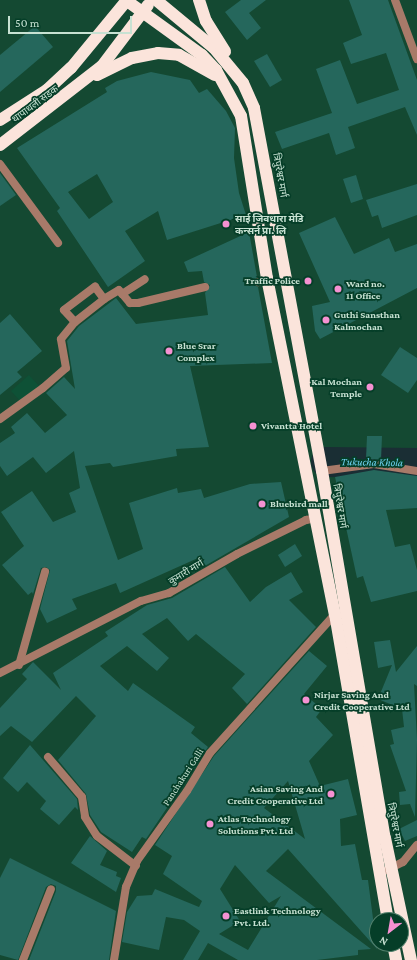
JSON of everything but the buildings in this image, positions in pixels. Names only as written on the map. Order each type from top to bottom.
[{"type":"highway","points":[[126,0],[144,11],[202,55],[226,86],[237,106],[244,128],[262,280],[317,518],[386,912]]},
{"type":"highway","name":"थापाथली सडक","points":[[0,120],[47,90],[71,68],[126,0]]},
{"type":"highway","points":[[84,82],[102,66],[151,0]]},
{"type":"highway","name":"त्रिपुरेश्वर मार्ग","points":[[156,0],[214,48],[238,76],[251,97],[257,120],[322,471],[392,869],[411,960]]},
{"type":"highway","points":[[199,0],[206,21],[238,76]]},
{"type":"highway","points":[[84,82],[132,58],[158,53],[179,55],[195,62],[226,86]]},
{"type":"highway","name":"थापाथली सडक","points":[[0,145],[84,82]]},
{"type":"street","points":[[395,0],[417,59]]},
{"type":"street","points":[[0,164],[58,243]]},
{"type":"street","points":[[122,294],[145,279]]},
{"type":"street","points":[[75,322],[64,310],[95,287],[104,299]]},
{"type":"street","points":[[0,419],[43,388],[66,368],[61,339],[75,322],[104,299],[119,290],[130,303],[138,303],[205,287]]},
{"type":"street","points":[[322,471],[374,464],[417,471]]},
{"type":"street","name":"कुमारी मार्ग","points":[[0,673],[19,665],[141,601],[169,594],[237,554],[292,526],[317,518]]},
{"type":"street","points":[[19,665],[45,572]]},
{"type":"street","name":"Panchakuri Galli","points":[[114,960],[126,887],[136,866],[210,753],[335,614]]},
{"type":"street","points":[[48,757],[82,797],[85,817],[97,836],[136,866]]},
{"type":"street","points":[[379,872],[392,869],[417,845]]},
{"type":"street","points":[[23,960],[51,889]]},
{"type":"shaded area","points":[[29,375],[40,387],[22,403],[11,391]]},
{"type":"waterway","name":"Tukucha Khola","points":[[326,462],[417,463]]},
{"type":"place","name":"साई जिवधारा मेडि कन्सर्न प्रा. लि","points":[[226,224]]},
{"type":"place","name":"Traffic Police","points":[[308,281]]},
{"type":"place","name":"Ward no. 11 Office","points":[[338,289]]},
{"type":"place","name":"Guthi Sansthan Kalmochan","points":[[326,320]]},
{"type":"place","name":"Blue Srar Complex","points":[[169,351]]},
{"type":"place","name":"Kal Mochan Temple","points":[[370,387]]},
{"type":"place","name":"Vivantta Hotel","points":[[253,426]]},
{"type":"place","name":"Bluebird mall","points":[[262,504]]},
{"type":"place","name":"Nirjar Saving And Credit Cooperative Ltd","points":[[306,700]]},
{"type":"place","name":"Asian Saving And Credit Cooperative Ltd","points":[[331,794]]},
{"type":"place","name":"Atlas Technology Solutions Pvt. Ltd","points":[[210,824]]},
{"type":"place","name":"Eastlink Technology Pvt. Ltd.","points":[[226,916]]}]
